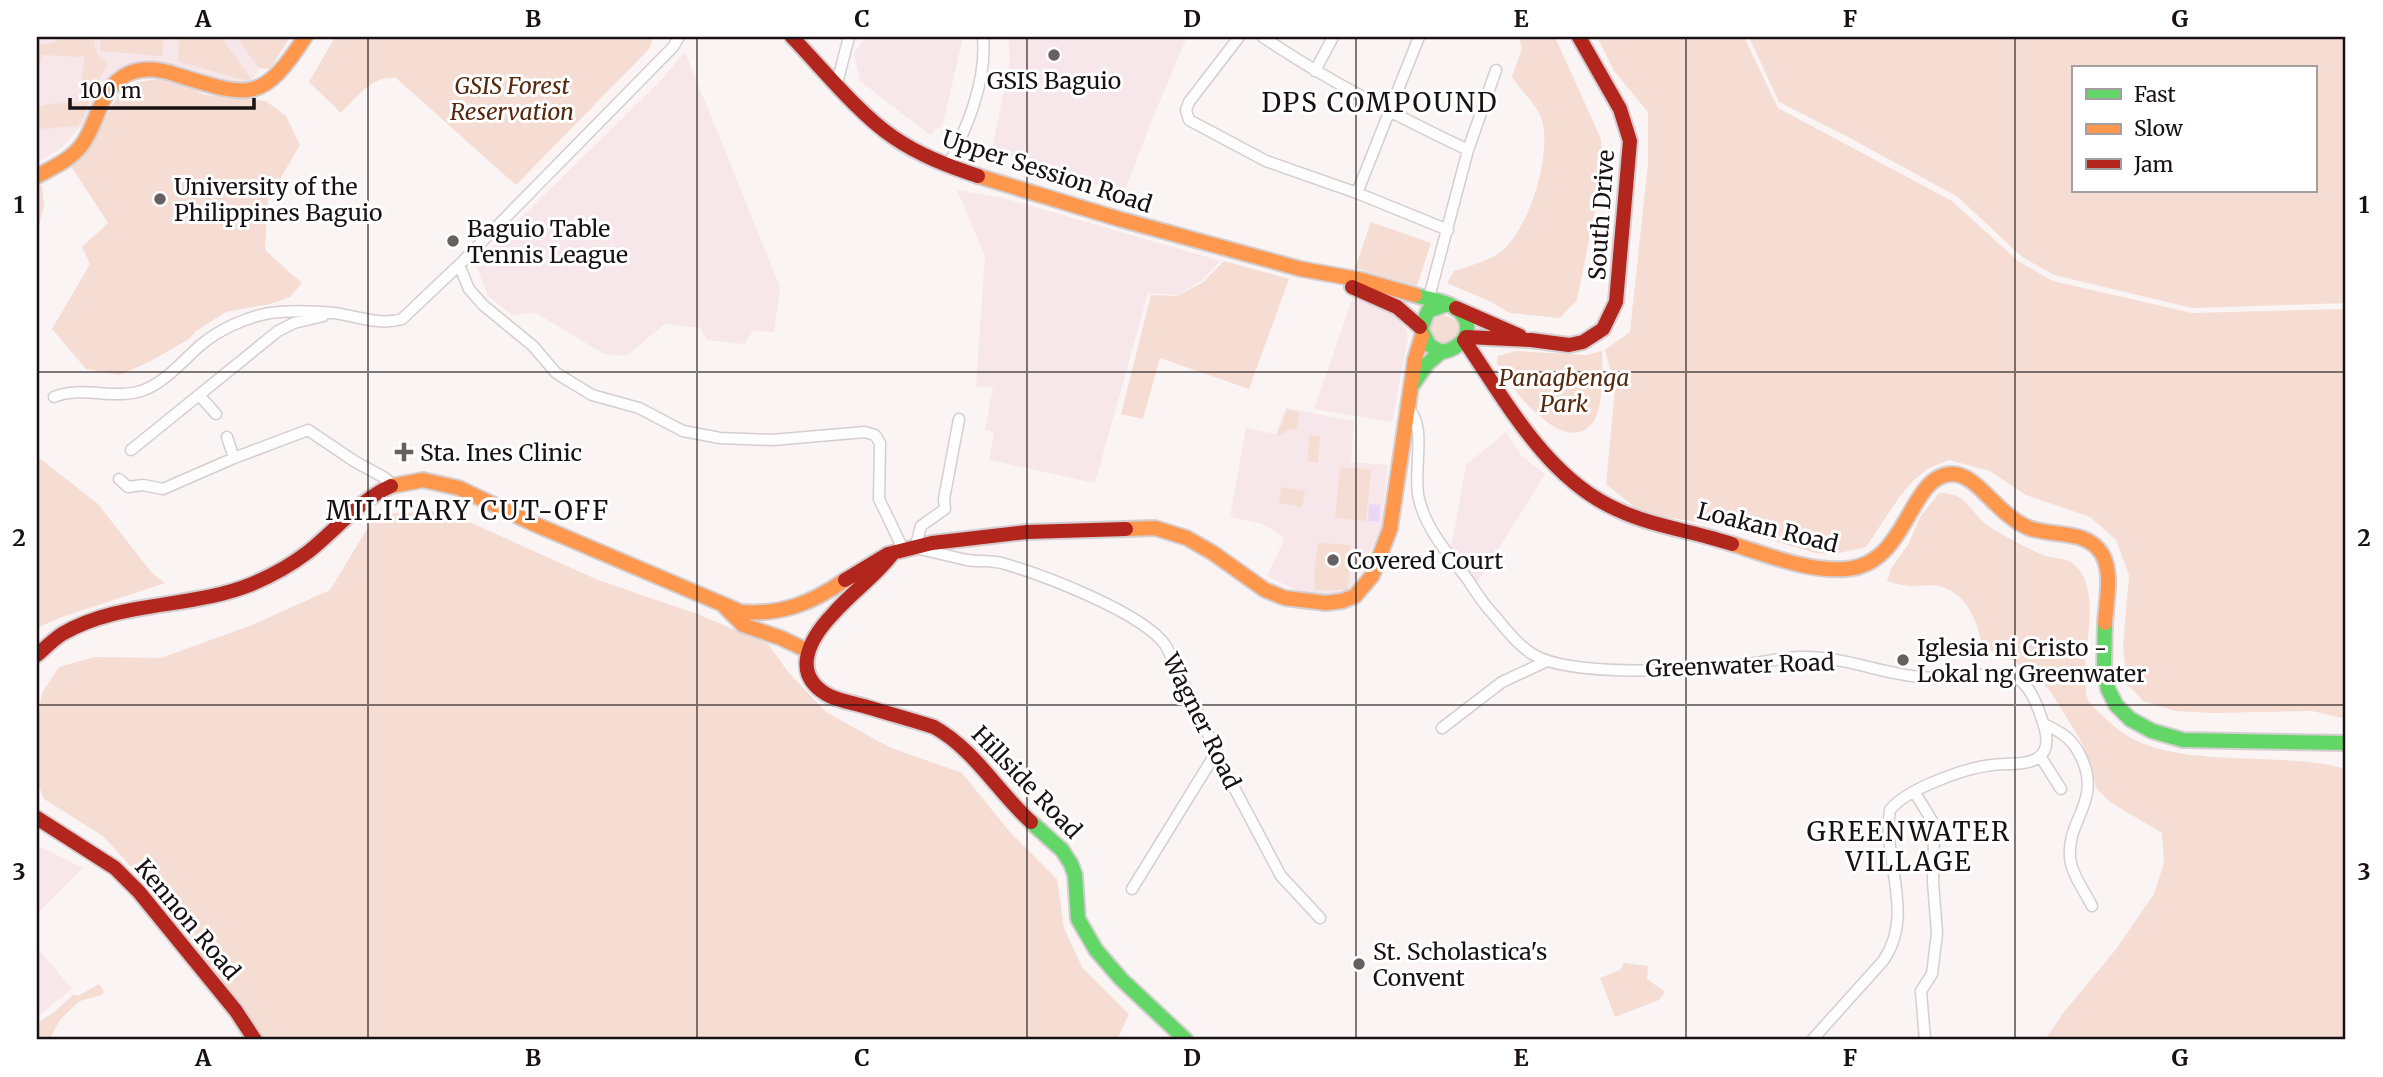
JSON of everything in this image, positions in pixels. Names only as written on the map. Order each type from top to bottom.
[{"type":"main road","points":[[37,176],[76,151],[91,128],[108,89],[128,74],[157,70],[170,72],[206,86],[251,92],[269,85],[281,73],[305,37]]},
{"type":"main road","name":"Upper Session Road","points":[[792,37],[877,125],[928,158],[1119,219],[1328,275],[1362,280],[1428,306],[1451,307]]},
{"type":"main road","name":"South Drive","points":[[1456,345],[1531,340],[1569,345],[1583,342],[1603,329],[1616,302],[1630,141],[1620,108],[1579,37]]},
{"type":"main road","name":"Upper Session Road","points":[[1328,275],[1404,310],[1421,332]]},
{"type":"main road","points":[[37,655],[73,628],[101,618],[221,596],[253,583],[306,553],[374,495],[393,485],[423,480],[459,488],[532,523],[741,612],[759,613],[810,602],[860,569],[904,550],[944,539],[987,534],[1155,528],[1180,533],[1203,544],[1266,590],[1284,598],[1321,605],[1338,604],[1353,598],[1364,588],[1381,558],[1392,516],[1415,359],[1428,306]]},
{"type":"main road","points":[[1411,388],[1427,364],[1456,345],[1466,321],[1451,307]]},
{"type":"main road","name":"South Drive","points":[[1451,307],[1531,340]]},
{"type":"main road","points":[[1421,332],[1430,347],[1456,345]]},
{"type":"main road","name":"Loakan Road","points":[[1456,345],[1509,405],[1528,432],[1584,490],[1606,504],[1648,520],[1746,548],[1830,569],[1854,568],[1877,559],[1893,544],[1933,480],[1949,474],[1965,476],[2018,522],[2030,528],[2073,536],[2092,544],[2101,552],[2105,562],[2106,579],[2104,678],[2109,696],[2117,709],[2134,723],[2162,735],[2183,740],[2346,743]]},
{"type":"main road","points":[[723,605],[738,624],[747,629],[785,639],[808,651],[826,621],[904,550]]},
{"type":"main road","name":"Hillside Road","points":[[808,651],[808,675],[813,684],[827,695],[917,721],[950,735],[965,746],[1007,799],[1069,859],[1073,869],[1076,918],[1087,937],[1125,983],[1186,1040]]},
{"type":"main road","name":"Kennon Road","points":[[39,817],[115,868],[139,892],[236,1012],[255,1040]]},
{"type":"street","points":[[54,397],[66,392],[130,393],[144,390],[176,368],[215,335],[257,316],[297,311],[334,313],[368,320],[402,319],[459,265],[673,47],[679,37]]},
{"type":"street","points":[[837,83],[849,37]]},
{"type":"street","points":[[948,166],[976,96],[983,58],[983,37]]},
{"type":"street","points":[[1239,37],[1189,102],[1186,110],[1189,120],[1266,161],[1357,193],[1448,230]]},
{"type":"street","points":[[1263,37],[1315,71],[1389,112],[1468,150]]},
{"type":"street","points":[[1315,71],[1334,37]]},
{"type":"street","points":[[1357,193],[1419,37]]},
{"type":"street","points":[[1428,306],[1468,150],[1496,69]]},
{"type":"street","points":[[459,265],[469,289],[484,305],[533,346],[556,373],[592,395],[639,408],[683,431],[720,438],[746,440],[865,432],[875,435],[878,438],[880,454],[879,499],[904,550],[921,526],[945,509],[944,499],[960,419]]},
{"type":"street","points":[[131,450],[278,331],[293,323],[334,313]]},
{"type":"street","points":[[199,395],[216,414]]},
{"type":"street","name":"Greenwater Road","points":[[1408,408],[1413,412],[1417,423],[1419,500],[1440,543],[1491,613],[1522,646],[1547,661],[1578,667],[1658,670],[1735,666],[1810,657],[1840,659],[1918,677],[1952,678],[2001,674],[2018,679],[2030,690],[2044,724],[2046,743],[2040,756]]},
{"type":"street","points":[[119,478],[128,487],[143,485],[163,489],[308,429],[393,485]]},
{"type":"street","points":[[227,437],[234,458]]},
{"type":"street","name":"Wagner Road","points":[[904,550],[1001,562],[1103,604],[1153,632],[1166,646],[1281,876],[1320,918]]},
{"type":"street","points":[[1442,728],[1502,682],[1547,661]]},
{"type":"street","points":[[2044,724],[2059,730],[2073,741],[2088,776],[2089,790],[2070,853],[2073,869],[2092,906]]},
{"type":"street","points":[[1132,889],[1217,751]]},
{"type":"street","points":[[1812,1040],[1892,948],[1898,925],[1889,816],[1893,806],[1947,775],[1990,765],[2028,762],[2040,756],[2061,789]]},
{"type":"street","points":[[1915,793],[1931,819],[1934,835],[1933,883],[1937,933],[1932,974],[1921,991],[1925,1040]]},
{"type":"shaded area","points":[[37,37],[290,37],[270,69],[259,68],[251,83],[234,85],[148,64],[60,149],[37,163]]},
{"type":"shaded area","points":[[866,37],[963,37],[943,124],[930,135],[860,81],[854,53]]},
{"type":"shaded area","points":[[1008,37],[1187,37],[1124,193],[992,150],[1010,60]]},
{"type":"shaded area","points":[[685,52],[780,287],[774,333],[754,330],[744,344],[707,340],[700,328],[665,324],[626,356],[604,354],[536,313],[512,315],[488,296],[475,263],[661,80]]},
{"type":"shaded area","points":[[957,190],[1003,198],[1221,261],[1201,281],[1178,295],[1148,293],[1095,483],[989,460],[994,432],[985,430],[993,387],[976,386],[985,256]]},
{"type":"shaded area","points":[[1354,294],[1395,314],[1406,329],[1408,337],[1392,422],[1314,409]]},
{"type":"shaded area","points":[[1286,408],[1354,421],[1351,462],[1388,465],[1381,528],[1360,573],[1348,591],[1314,595],[1267,576],[1285,538],[1263,524],[1230,517],[1246,428],[1276,434]]},
{"type":"shaded area","points":[[1506,432],[1521,455],[1545,474],[1476,585],[1450,554],[1466,465]]},
{"type":"shaded area","points":[[1369,504],[1380,505],[1379,522],[1368,521]]},
{"type":"shaded area","points":[[37,845],[83,868],[37,914]]},
{"type":"shaded area","points":[[37,947],[72,989],[37,1017]]},
{"type":"green space","points":[[63,37],[93,37],[97,54],[108,64],[77,127],[37,128],[37,108],[48,104],[80,102],[84,57],[42,55],[37,67],[37,44],[52,43]]},
{"type":"green space","points":[[101,37],[164,37],[162,56],[100,51]]},
{"type":"green space","points":[[179,37],[221,37],[252,80],[239,79],[178,61]]},
{"type":"green space","points":[[236,37],[290,37],[270,69],[259,68]]},
{"type":"green space","name":"GSIS Forest Reservation","points":[[335,37],[654,37],[649,49],[516,185],[396,78],[379,80],[372,84],[341,113],[309,82]]},
{"type":"green space","points":[[1519,37],[1555,37],[1601,139],[1600,185],[1577,300],[1560,318],[1510,313],[1447,283],[1454,271],[1494,256],[1510,243],[1520,228],[1536,189],[1542,168],[1544,130],[1540,115],[1512,76],[1522,49]]},
{"type":"green space","points":[[1597,37],[1744,37],[1778,108],[1952,201],[2018,261],[2053,281],[2192,313],[2346,309],[2346,719],[2312,711],[2176,711],[2143,701],[2127,684],[2123,646],[2129,575],[2116,540],[2090,517],[2026,495],[1990,471],[1949,460],[1929,468],[1900,496],[1866,547],[1835,554],[1816,553],[1721,526],[1642,513],[1606,484],[1615,389],[1605,350],[1630,332],[1648,163],[1648,112],[1614,71]]},
{"type":"green space","points":[[1749,37],[2346,37],[2346,303],[2192,308],[2054,275],[2022,257],[1958,197],[1779,102]]},
{"type":"green space","points":[[158,79],[205,95],[266,101],[286,116],[300,145],[268,200],[265,250],[302,283],[290,297],[270,304],[226,312],[196,331],[189,339],[120,375],[86,369],[52,329],[90,264],[82,247],[108,223],[69,163],[99,128],[122,89],[138,82]]},
{"type":"green space","points":[[42,185],[44,206],[37,232],[37,186]]},
{"type":"green space","points":[[1371,222],[1431,243],[1417,286],[1355,268]]},
{"type":"green space","points":[[1224,261],[1289,279],[1249,389],[1160,358],[1143,419],[1121,414],[1151,295],[1177,296],[1202,283]]},
{"type":"green space","points":[[1444,316],[1450,317],[1458,325],[1458,337],[1450,345],[1444,346],[1438,345],[1430,337],[1429,331],[1430,325],[1438,317]]},
{"type":"green space","name":"Panagbenga Park","points":[[1515,351],[1586,355],[1602,351],[1601,397],[1594,421],[1582,431],[1569,432],[1554,427],[1540,416],[1513,388],[1497,363],[1498,356]]},
{"type":"green space","points":[[1287,409],[1299,412],[1297,430],[1289,429],[1279,436],[1277,435]]},
{"type":"green space","points":[[1309,435],[1320,436],[1318,463],[1308,461]]},
{"type":"green space","points":[[37,456],[98,504],[152,573],[165,583],[59,618],[37,628]]},
{"type":"green space","points":[[1340,467],[1371,470],[1366,521],[1335,518]]},
{"type":"green space","points":[[1281,487],[1305,491],[1302,507],[1279,503]]},
{"type":"green space","points":[[1939,493],[1958,497],[1993,529],[2046,556],[2071,562],[2081,573],[2087,586],[2090,617],[2085,665],[2086,695],[2093,707],[2136,741],[2163,750],[2193,755],[2290,760],[2346,769],[2346,1040],[2045,1040],[2064,1012],[2116,949],[2154,894],[2164,863],[2162,833],[2110,802],[2097,789],[2082,743],[2051,692],[2039,679],[2009,658],[1989,650],[1982,644],[1972,614],[1960,598],[1943,587],[1909,586],[1887,581],[1891,569],[1909,543],[1920,517]]},
{"type":"green space","points":[[445,511],[598,580],[700,615],[768,644],[789,673],[826,712],[889,747],[962,773],[1010,832],[1057,879],[1064,928],[1082,967],[1129,1014],[1117,1040],[263,1040],[161,899],[103,836],[44,799],[37,782],[37,727],[42,693],[59,667],[94,657],[161,658],[252,625],[330,590],[376,514]]},
{"type":"green space","name":"Covered Court","points":[[1318,543],[1351,545],[1348,590],[1315,590]]},
{"type":"green space","points":[[1624,963],[1648,966],[1647,979],[1665,992],[1659,1000],[1615,1017],[1600,978],[1620,970]]},
{"type":"green space","points":[[99,984],[104,991],[102,995],[80,1001],[60,1020],[49,1040],[37,1040],[37,1023],[74,994],[78,996]]},
{"type":"traffic: fast","points":[[1415,295],[1448,304],[1465,319],[1467,326],[1463,340],[1441,352],[1429,345],[1421,329],[1428,311],[1445,305]]},
{"type":"traffic: fast","points":[[1413,384],[1427,364],[1441,352]]},
{"type":"traffic: fast","points":[[2105,623],[2104,669],[2108,689],[2116,705],[2130,719],[2152,731],[2183,740],[2346,743]]},
{"type":"traffic: fast","points":[[1031,822],[1062,850],[1071,864],[1075,875],[1078,919],[1096,950],[1121,979],[1186,1040]]},
{"type":"traffic: slow","points":[[37,176],[77,151],[112,87],[130,73],[142,70],[160,71],[221,88],[252,89],[277,74],[305,37]]},
{"type":"traffic: slow","points":[[978,176],[1119,219],[1301,269],[1362,280],[1415,295]]},
{"type":"traffic: slow","points":[[1126,529],[1155,528],[1187,538],[1265,590],[1285,598],[1326,603],[1355,596],[1372,576],[1390,529],[1415,359],[1422,336]]},
{"type":"traffic: slow","points":[[1732,544],[1788,562],[1817,568],[1846,569],[1867,564],[1883,552],[1896,537],[1916,503],[1937,478],[1958,475],[1975,484],[2024,526],[2038,531],[2079,537],[2096,546],[2102,554],[2107,570],[2105,623]]},
{"type":"traffic: slow","points":[[391,486],[423,480],[459,488],[532,523],[741,612],[770,612],[796,606],[845,580]]},
{"type":"traffic: slow","points":[[725,607],[743,625],[808,651]]},
{"type":"traffic: jam","points":[[792,37],[854,103],[893,137],[934,160],[978,176]]},
{"type":"traffic: jam","points":[[1466,337],[1569,345],[1583,342],[1603,329],[1616,302],[1630,141],[1620,109],[1579,37]]},
{"type":"traffic: jam","points":[[1352,287],[1397,307],[1420,327]]},
{"type":"traffic: jam","points":[[1456,308],[1520,336]]},
{"type":"traffic: jam","points":[[1464,340],[1530,436],[1570,479],[1593,496],[1632,516],[1732,544]]},
{"type":"traffic: jam","points":[[37,655],[62,634],[108,615],[205,598],[252,584],[301,557],[358,508],[391,486]]},
{"type":"traffic: jam","points":[[845,580],[888,554],[932,543],[1027,532],[1126,529]]},
{"type":"traffic: jam","points":[[893,553],[840,606],[818,633],[808,654],[809,675],[815,685],[830,696],[934,727],[949,736],[974,759],[1031,822]]},
{"type":"traffic: jam","points":[[37,818],[115,868],[139,892],[236,1011],[255,1040]]},
{"type":"place","name":"GSIS Baguio","points":[[1054,55]]},
{"type":"place","name":"University of the Philippines Baguio","points":[[160,199]]},
{"type":"place","name":"Baguio Table Tennis League","points":[[453,241]]},
{"type":"place","name":"Sta. Ines Clinic","points":[[404,452]]},
{"type":"place","name":"Covered Court","points":[[1333,560]]},
{"type":"place","name":"Iglesia ni Cristo - Lokal ng Greenwater","points":[[1903,660]]},
{"type":"place","name":"St. Scholastica's Convent","points":[[1359,964]]},
{"type":"district","name":"DPS COMPOUND","points":[[1380,102]]},
{"type":"district","name":"MILITARY CUT-OFF","points":[[468,510]]},
{"type":"district","name":"GREENWATER VILLAGE","points":[[1909,846]]}]
